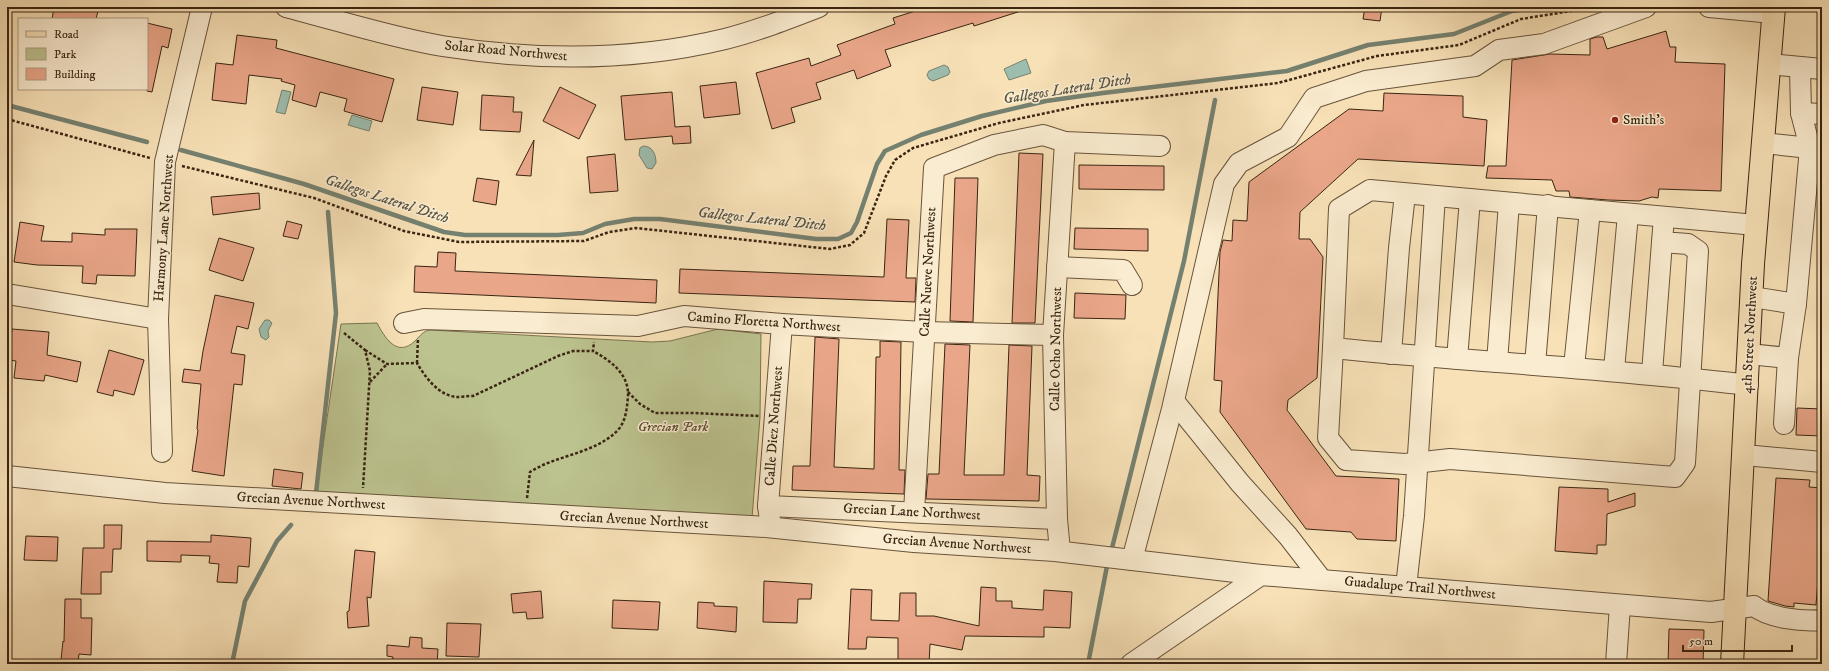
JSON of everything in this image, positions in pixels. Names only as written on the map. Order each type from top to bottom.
[{"type":"main road","name":"4th Street Northwest","points":[[1732,664],[1756,225],[1774,10]]},
{"type":"street","name":"Harmony Lane Northwest","points":[[162,452],[158,320],[165,162],[202,7]]},
{"type":"street","name":"Solar Road Northwest","points":[[286,7],[440,46],[493,53],[554,58],[594,57],[661,51],[725,39],[782,21],[819,7]]},
{"type":"street","points":[[1132,560],[1174,400],[1224,184],[1239,163],[1288,137],[1314,98],[1366,81],[1475,66],[1499,50],[1544,44],[1646,7]]},
{"type":"street","points":[[1709,7],[1774,10]]},
{"type":"street","points":[[1769,64],[1822,69]]},
{"type":"street","points":[[1784,424],[1788,358],[1816,148],[1801,114],[1800,67]]},
{"type":"street","points":[[1801,114],[1822,114]]},
{"type":"street","name":"Calle Nueve Northwest","points":[[914,512],[934,168],[994,145],[1043,135],[1065,142]]},
{"type":"street","points":[[1065,142],[1160,146]]},
{"type":"street","name":"Calle Ocho Northwest","points":[[1060,552],[1057,519],[1053,335],[1065,142]]},
{"type":"street","points":[[1763,143],[1816,148]]},
{"type":"street","points":[[1662,242],[1688,244],[1698,251],[1684,463],[1675,477],[1450,459],[1406,464],[1346,460],[1328,438],[1339,209],[1370,190],[1756,225]]},
{"type":"street","points":[[1391,354],[1399,248],[1405,194]]},
{"type":"street","points":[[1406,587],[1414,516],[1435,196]]},
{"type":"street","points":[[1457,359],[1470,199]]},
{"type":"street","points":[[1497,362],[1509,203]]},
{"type":"street","points":[[1535,365],[1548,205]]},
{"type":"street","points":[[1574,368],[1590,210]]},
{"type":"street","points":[[1614,370],[1628,214]]},
{"type":"street","points":[[1652,374],[1664,217]]},
{"type":"street","points":[[1058,267],[1123,270],[1132,285]]},
{"type":"street","points":[[7,294],[158,320]]},
{"type":"street","points":[[1752,297],[1796,304]]},
{"type":"street","name":"Camino Floretta Northwest","points":[[411,330],[424,319],[638,326],[684,316],[782,324],[924,332],[1053,335]]},
{"type":"street","name":"Calle Diez Northwest","points":[[772,528],[768,506],[782,324]]},
{"type":"street","points":[[1333,348],[1424,357],[1614,370],[1748,385]]},
{"type":"street","points":[[1749,354],[1788,358]]},
{"type":"street","points":[[1174,400],[1240,483],[1288,536],[1322,580]]},
{"type":"street","points":[[1744,455],[1822,462]]},
{"type":"street","name":"Grecian Avenue Northwest","points":[[7,476],[165,493],[772,528],[914,542],[1060,552],[1261,575]]},
{"type":"street","name":"Grecian Lane Northwest","points":[[768,506],[1057,519]]},
{"type":"street","points":[[1131,664],[1261,575]]},
{"type":"street","name":"Guadalupe Trail Northwest","points":[[1261,575],[1711,612],[1754,606],[1760,611],[1779,617],[1822,620]]},
{"type":"street","points":[[1616,664],[1620,604]]},
{"type":"path","points":[[7,119],[165,162],[314,198],[404,231],[459,242],[584,241],[609,232],[636,228],[830,249],[850,245],[864,233],[886,176],[895,160],[913,148],[999,123],[1084,105],[1278,83],[1377,56],[1459,45],[1521,19],[1595,7]]},
{"type":"path","points":[[411,330],[417,363],[425,378],[439,389],[455,397],[473,396],[558,356],[573,352],[593,351],[610,360],[622,373],[628,392],[626,413],[618,430],[600,443],[539,466],[530,472],[527,501]]},
{"type":"path","points":[[344,333],[365,350],[387,364],[417,363]]},
{"type":"path","points":[[593,351],[595,341]]},
{"type":"path","points":[[363,492],[370,382],[370,371],[365,350]]},
{"type":"path","points":[[370,382],[387,364]]},
{"type":"path","points":[[628,392],[640,404],[655,413],[760,416]]},
{"type":"green space","name":"Grecian Park","points":[[377,323],[388,340],[397,347],[409,346],[423,333],[430,330],[652,342],[670,341],[718,329],[761,334],[760,417],[752,518],[316,493],[341,324]]},
{"type":"shaded area","points":[[1026,59],[1031,73],[1009,80],[1004,69]]},
{"type":"shaded area","points":[[944,65],[948,67],[950,72],[948,75],[933,81],[929,79],[927,75],[929,71]]},
{"type":"shaded area","points":[[282,90],[291,92],[285,114],[276,112]]},
{"type":"shaded area","points":[[352,115],[372,121],[369,131],[348,125]]},
{"type":"shaded area","points":[[643,146],[652,149],[655,154],[656,163],[652,169],[647,168],[639,155],[640,148]]},
{"type":"shaded area","points":[[265,320],[269,320],[272,323],[268,331],[269,337],[266,340],[261,337],[259,329]]},
{"type":"building","points":[[54,7],[99,7],[96,18],[52,18]]},
{"type":"building","points":[[928,7],[1024,7],[1024,10],[974,26],[973,23],[885,50],[891,66],[857,79],[854,70],[816,83],[821,99],[791,108],[795,122],[772,129],[756,73],[809,58],[811,66],[841,55],[837,45],[895,24],[893,18]]},
{"type":"building","points":[[1365,7],[1382,7],[1380,21],[1363,19]]},
{"type":"building","points":[[148,23],[172,29],[168,48],[162,46],[152,92],[147,91]]},
{"type":"building","points":[[1666,31],[1670,47],[1676,47],[1675,62],[1725,64],[1721,191],[1659,189],[1658,198],[1652,197],[1639,201],[1608,200],[1570,197],[1569,191],[1556,191],[1552,180],[1486,178],[1488,166],[1506,166],[1512,60],[1550,54],[1590,55],[1590,39],[1603,37],[1607,49]]},
{"type":"building","points":[[237,35],[277,40],[276,48],[394,79],[382,122],[344,111],[347,99],[320,92],[316,107],[292,100],[295,85],[281,81],[282,79],[249,75],[246,104],[212,100],[216,63],[233,65]]},
{"type":"building","points":[[736,82],[740,114],[704,118],[700,86]]},
{"type":"building","points":[[422,87],[458,92],[453,125],[417,120]]},
{"type":"building","points":[[560,87],[596,105],[579,139],[543,121]]},
{"type":"building","points":[[672,92],[675,127],[690,126],[691,143],[673,144],[672,136],[625,140],[621,96]]},
{"type":"building","points":[[1384,93],[1463,96],[1463,117],[1487,120],[1484,166],[1358,159],[1300,212],[1299,239],[1310,239],[1323,257],[1317,378],[1288,400],[1287,410],[1336,476],[1399,479],[1396,541],[1357,539],[1351,532],[1306,529],[1220,412],[1222,381],[1214,380],[1220,252],[1223,240],[1232,241],[1233,220],[1247,221],[1249,182],[1349,109],[1383,111]]},
{"type":"building","points":[[482,95],[514,97],[513,112],[522,112],[520,132],[480,130]]},
{"type":"building","points":[[534,140],[531,176],[516,175]]},
{"type":"building","points":[[1019,153],[1043,154],[1035,323],[1012,323]]},
{"type":"building","points":[[615,154],[618,191],[590,193],[587,157]]},
{"type":"building","points":[[1079,165],[1164,166],[1164,190],[1079,189]]},
{"type":"building","points":[[477,178],[499,181],[496,205],[473,201]]},
{"type":"building","points":[[955,178],[978,178],[973,322],[950,321]]},
{"type":"building","points":[[259,193],[260,209],[213,215],[211,197]]},
{"type":"building","points":[[887,219],[909,220],[906,278],[916,278],[915,302],[679,293],[680,269],[884,277]]},
{"type":"building","points":[[287,221],[302,225],[298,239],[283,236]]},
{"type":"building","points":[[20,222],[44,226],[41,241],[72,242],[72,233],[105,235],[105,229],[137,229],[135,276],[97,275],[96,284],[82,283],[83,266],[37,265],[14,262]]},
{"type":"building","points":[[1075,228],[1148,229],[1148,251],[1074,249]]},
{"type":"building","points":[[219,238],[254,248],[243,281],[209,270]]},
{"type":"building","points":[[438,252],[456,253],[455,271],[657,280],[656,303],[414,292],[415,266],[437,267]]},
{"type":"building","points":[[1075,293],[1126,295],[1125,319],[1074,318]]},
{"type":"building","points":[[215,295],[254,303],[248,329],[237,326],[231,353],[245,355],[242,385],[234,384],[224,476],[192,471],[198,430],[201,384],[182,382],[184,369],[200,371]]},
{"type":"building","points":[[12,329],[49,332],[47,355],[81,362],[77,382],[45,375],[44,381],[14,378],[16,361],[9,360]]},
{"type":"building","points":[[815,337],[839,339],[834,467],[874,469],[876,357],[880,357],[880,341],[901,342],[899,470],[905,470],[904,494],[792,490],[793,466],[810,466]]},
{"type":"building","points":[[945,344],[970,345],[964,475],[1004,475],[1009,345],[1032,346],[1027,475],[1040,476],[1039,501],[926,499],[928,474],[939,474]]},
{"type":"building","points":[[109,350],[144,360],[134,395],[114,390],[113,396],[97,392]]},
{"type":"building","points":[[1797,408],[1822,409],[1822,436],[1796,435]]},
{"type":"building","points":[[274,469],[303,473],[301,489],[272,486]]},
{"type":"building","points":[[1776,478],[1810,480],[1809,487],[1822,488],[1822,530],[1816,605],[1794,603],[1794,607],[1768,601]]},
{"type":"building","points":[[1559,487],[1608,489],[1608,502],[1635,493],[1635,506],[1607,514],[1606,545],[1597,545],[1597,554],[1555,551]]},
{"type":"building","points":[[104,525],[122,525],[121,549],[113,549],[112,572],[101,572],[101,594],[81,594],[83,548],[104,548]]},
{"type":"building","points":[[211,535],[251,538],[249,567],[238,566],[237,583],[217,582],[219,564],[209,563],[210,556],[181,555],[181,562],[147,561],[147,541],[211,542]]},
{"type":"building","points":[[26,536],[58,537],[57,561],[24,560]]},
{"type":"building","points":[[355,550],[375,552],[371,598],[367,597],[369,626],[348,628],[347,612],[349,611]]},
{"type":"building","points":[[764,581],[812,584],[811,599],[798,599],[797,623],[763,622]]},
{"type":"building","points":[[981,587],[996,588],[996,601],[1012,601],[1012,608],[1043,610],[1044,590],[1072,592],[1070,628],[1044,627],[1044,637],[965,636],[962,650],[930,644],[929,664],[898,664],[898,638],[867,637],[866,649],[848,649],[851,589],[872,590],[871,620],[899,621],[900,593],[916,593],[916,616],[934,616],[979,626]]},
{"type":"building","points":[[541,591],[543,618],[527,619],[526,612],[513,613],[511,594]]},
{"type":"building","points":[[65,599],[81,599],[81,618],[92,618],[91,655],[79,654],[78,662],[61,660],[63,641],[64,642]]},
{"type":"building","points":[[613,600],[660,602],[658,630],[612,628]]},
{"type":"building","points":[[698,602],[714,603],[714,606],[737,607],[736,632],[697,628]]},
{"type":"building","points":[[447,623],[481,624],[479,657],[446,656]]},
{"type":"building","points":[[1669,629],[1704,630],[1703,664],[1668,664]]},
{"type":"building","points":[[410,637],[422,638],[422,648],[438,649],[437,664],[392,664],[393,657],[387,656],[387,645],[409,647]]},
{"type":"waterway","name":"Gallegos Lateral Ditch","points":[[181,150],[304,184],[444,232],[465,235],[558,235],[583,233],[605,224],[634,219],[660,219],[816,239],[838,239],[851,233],[857,222],[877,164],[885,151],[921,135],[982,116],[1046,101],[1287,71],[1368,45],[1454,34],[1512,11],[1544,7]]},
{"type":"waterway","points":[[1111,552],[1184,261],[1215,100]]},
{"type":"waterway","name":"Gallegos Lateral Ditch","points":[[7,105],[147,142]]},
{"type":"waterway","points":[[316,493],[336,313],[328,212]]},
{"type":"waterway","points":[[232,664],[245,601],[277,541],[291,525]]},
{"type":"waterway","points":[[1088,664],[1108,561]]},
{"type":"place","name":"Smith's","points":[[1615,120]]}]
